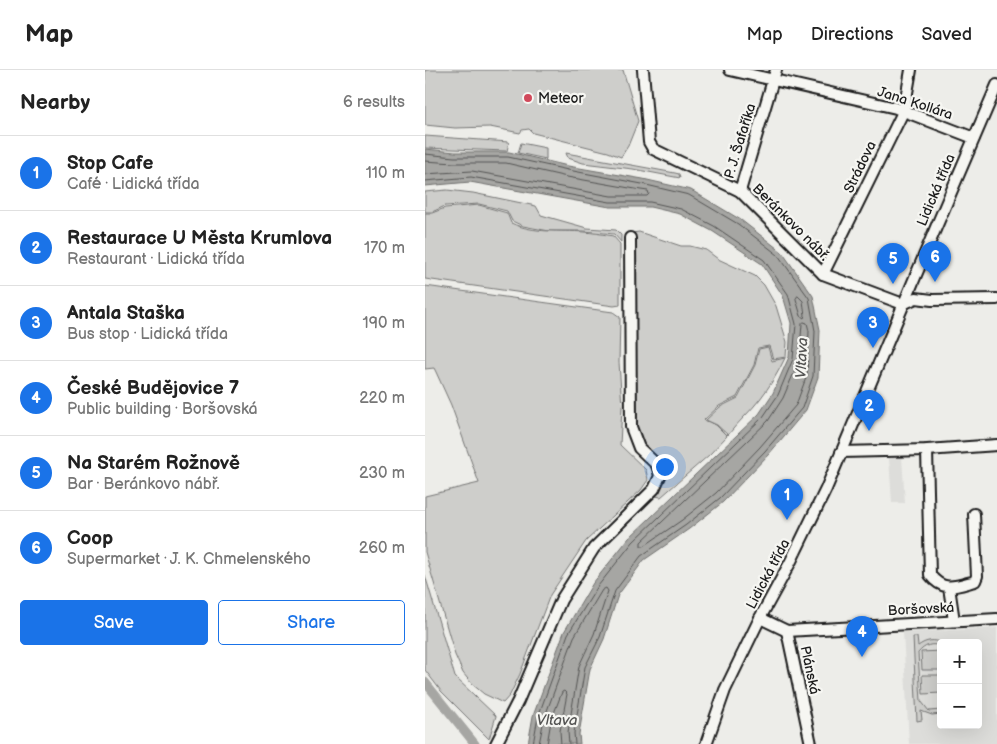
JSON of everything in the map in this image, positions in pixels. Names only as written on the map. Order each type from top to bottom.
[{"type":"street","name":"Beránkovo nábř.","points":[[643,70],[651,147],[740,191],[823,274],[903,304]]},
{"type":"street","name":"Jana Kollára","points":[[730,70],[774,75],[904,110],[974,138]]},
{"type":"street","name":"Strádova","points":[[823,274],[904,110],[911,70]]},
{"type":"street","name":"P. J. Šafaříka","points":[[740,191],[774,75]]},
{"type":"street","name":"Lidická třída","points":[[705,744],[725,690],[826,489],[997,86]]},
{"type":"street","points":[[985,113],[997,113]]},
{"type":"street","points":[[496,744],[518,701],[561,600],[595,548],[654,489],[660,476],[657,465],[639,448],[631,427],[630,238]]},
{"type":"street","points":[[903,304],[916,298],[932,300],[997,299]]},
{"type":"street","points":[[841,452],[927,450],[997,445]]},
{"type":"street","points":[[927,450],[930,575],[937,583],[949,587],[975,581],[977,576],[974,514]]},
{"type":"street","points":[[949,587],[954,620]]},
{"type":"street","name":"Plánská","points":[[760,618],[787,630],[811,744]]},
{"type":"street","name":"Boršovská","points":[[787,630],[997,619]]},
{"type":"shaded area","name":"Meteor","points":[[425,70],[623,70],[638,121],[628,146],[621,157],[533,133],[529,129],[522,130],[520,133],[490,127],[455,128],[425,125]]},
{"type":"shaded area","points":[[425,136],[509,142],[507,151],[425,148]]},
{"type":"shaded area","points":[[521,143],[546,148],[546,159],[518,153]]},
{"type":"shaded area","points":[[566,153],[675,173],[679,174],[680,178],[633,169],[583,163],[568,158]]},
{"type":"shaded area","points":[[447,190],[473,193],[536,206],[541,215],[587,228],[616,230],[621,235],[621,242],[614,234],[584,231],[549,231],[523,226],[512,221],[507,211],[479,204],[445,206],[432,212],[425,212],[425,192]]},
{"type":"shaded area","points":[[479,205],[507,213],[511,223],[529,229],[585,232],[613,236],[620,244],[620,305],[614,306],[425,279],[425,213],[432,213],[445,208]]},
{"type":"shaded area","points":[[639,232],[681,246],[706,250],[718,259],[755,276],[764,285],[776,306],[787,342],[786,357],[773,359],[769,346],[758,348],[754,365],[737,397],[719,406],[704,420],[716,425],[727,436],[709,455],[661,497],[655,496],[667,471],[661,461],[644,449],[635,428],[634,245],[632,233]]},
{"type":"shaded area","points":[[425,286],[613,312],[620,317],[619,362],[622,407],[620,445],[646,470],[648,480],[641,490],[586,541],[550,595],[520,674],[510,695],[503,703],[484,694],[463,673],[455,655],[425,552],[425,496],[479,483],[451,405],[436,372],[434,368],[425,369]]},
{"type":"shaded area","points":[[768,347],[772,361],[785,358],[764,394],[728,435],[717,425],[706,420],[720,407],[738,398],[755,365],[759,349]]},
{"type":"shaded area","points":[[902,457],[905,503],[892,503],[889,458]]},
{"type":"shaded area","points":[[425,575],[455,677],[496,716],[489,739],[441,691],[425,670]]},
{"type":"shaded area","points":[[997,628],[997,744],[909,744],[903,632]]},
{"type":"shaded area","points":[[913,637],[917,637],[918,646],[924,642],[937,641],[937,645],[928,645],[918,653],[921,701],[929,711],[937,710],[937,714],[932,715],[921,711],[922,720],[917,721]]},
{"type":"shaded area","points":[[937,651],[937,670],[922,670],[921,652]]},
{"type":"shaded area","points":[[922,675],[937,675],[937,693],[923,694]]},
{"type":"water","name":"Vltava","points":[[425,149],[455,152],[509,152],[568,166],[643,179],[691,190],[741,220],[782,252],[813,296],[820,330],[818,377],[806,410],[769,454],[723,502],[689,529],[644,560],[618,595],[604,639],[590,669],[579,734],[580,744],[528,744],[533,716],[564,632],[593,583],[629,538],[759,414],[773,393],[789,357],[791,323],[783,296],[762,264],[712,231],[680,214],[650,207],[610,207],[470,182],[425,186]]},
{"type":"waterway","points":[[425,682],[475,744]]},
{"type":"place","name":"Meteor","points":[[528,98]]},
{"type":"place","name":"Coop","points":[[935,282]]},
{"type":"place","name":"Na Starém Rožnově","points":[[893,284]]},
{"type":"place","name":"Antala Staška","points":[[873,348]]},
{"type":"place","name":"Restaurace U Města Krumlova","points":[[869,431]]},
{"type":"place","name":"Stop Cafe","points":[[787,520]]},
{"type":"place","name":"České Budějovice 7","points":[[862,657]]}]
